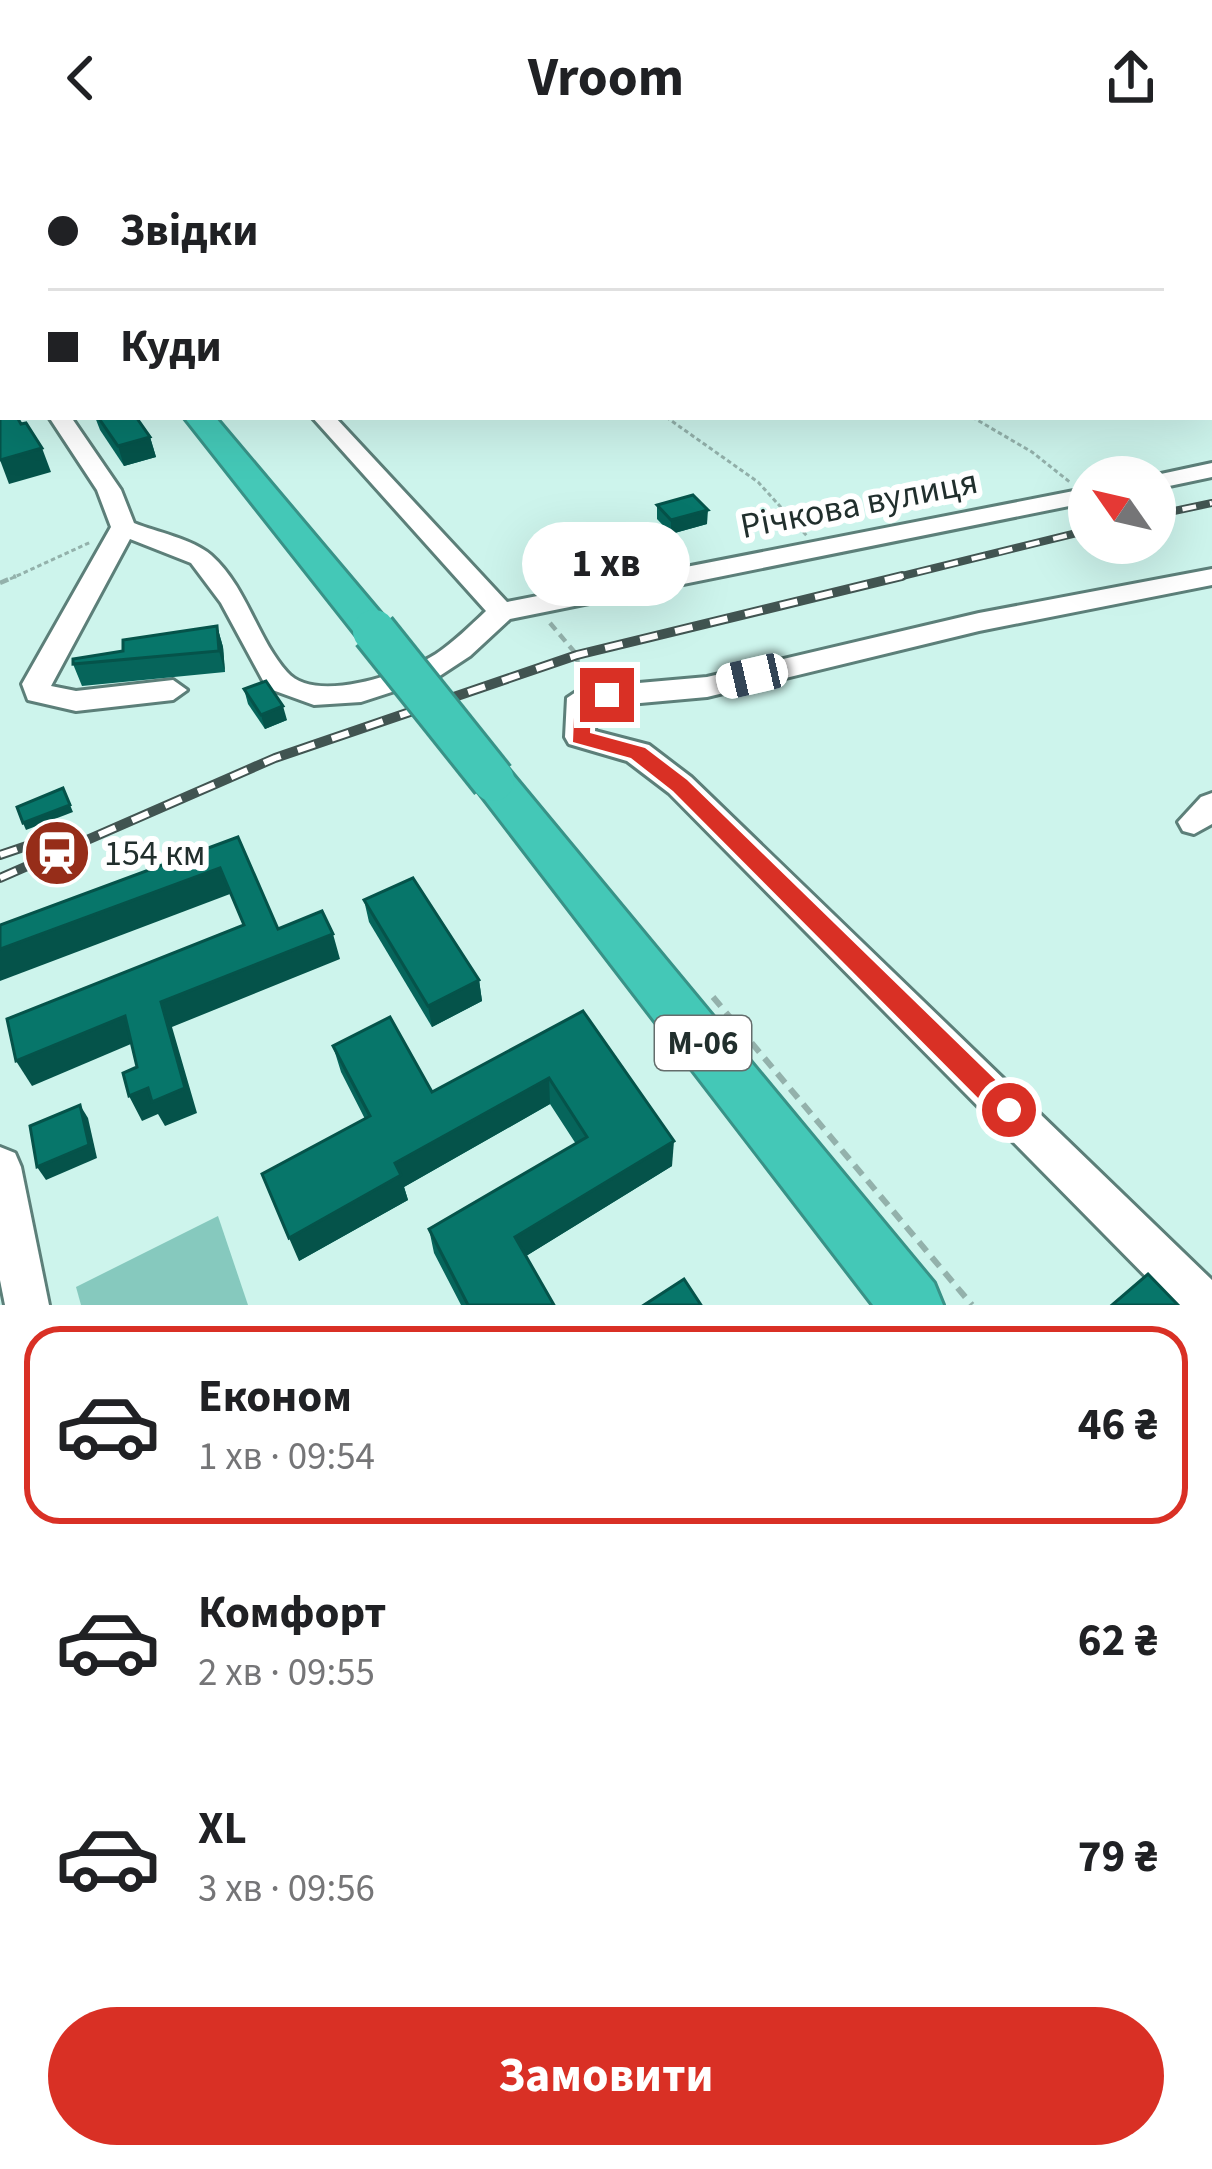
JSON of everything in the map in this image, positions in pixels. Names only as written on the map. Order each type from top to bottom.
[{"type":"highway","name":"М-06","points":[[202,420],[912,1305]]},
{"type":"street","points":[[62,420],[109,490],[123,527],[83,608],[36,684],[38,693],[60,700],[173,690]]},
{"type":"street","points":[[123,527],[200,558],[233,601],[278,681],[300,694],[335,696],[372,689],[443,662],[502,613],[326,420]]},
{"type":"street","points":[[1176,478],[1212,470]]},
{"type":"street","name":"Річкова вулиця","points":[[502,613],[1068,500]]},
{"type":"street","points":[[1206,1305],[680,785],[638,753],[580,737],[581,698],[707,687],[979,622],[1212,577]]},
{"type":"street","points":[[0,1166],[27,1305]]},
{"type":"path","points":[[670,420],[758,482],[819,549]]},
{"type":"path","points":[[977,420],[1068,478]]},
{"type":"path","points":[[0,583],[123,527]]},
{"type":"path","points":[[535,606],[577,655],[581,698]]},
{"type":"path","points":[[703,984],[972,1305]]},
{"type":"shaded area","points":[[218,1216],[248,1305],[81,1305],[76,1287]]},
{"type":"building","points":[[0,420],[26,423],[42,448],[0,460]]},
{"type":"building","points":[[100,420],[138,420],[150,437],[118,446]]},
{"type":"building","points":[[693,495],[708,510],[671,520],[657,505]]},
{"type":"building","points":[[217,626],[219,651],[73,664],[73,659],[123,651],[123,640]]},
{"type":"building","points":[[266,681],[283,706],[261,715],[244,689]]},
{"type":"building","points":[[63,788],[70,805],[23,823],[17,807]]},
{"type":"building","points":[[238,837],[278,929],[322,911],[333,934],[161,1002],[185,1088],[152,1102],[148,1088],[129,1096],[123,1073],[137,1067],[125,1016],[16,1061],[7,1019],[244,925],[220,868],[0,949],[0,925]]},
{"type":"building","points":[[413,878],[479,980],[428,1006],[364,900]]},
{"type":"building","points":[[583,1011],[674,1141],[515,1237],[554,1305],[468,1305],[429,1229],[587,1137],[549,1078],[395,1163],[401,1175],[289,1238],[262,1174],[370,1116],[333,1046],[390,1017],[432,1092]]},
{"type":"building","points":[[80,1105],[89,1145],[37,1167],[30,1126]]},
{"type":"building","points":[[1148,1274],[1178,1305],[1112,1305]]},
{"type":"building","points":[[684,1279],[701,1305],[644,1305]]},
{"type":"railway","points":[[1176,511],[1212,503]]},
{"type":"railway","points":[[890,579],[1068,535]]},
{"type":"railway","points":[[0,878],[275,758],[577,655],[902,576]]},
{"type":"railway","points":[[0,855],[62,834]]},
{"type":"place","name":"154 км","points":[[57,853]]},
{"type":"route","points":[[607,695],[581,698],[580,737],[638,753],[680,785],[1009,1110]]}]
